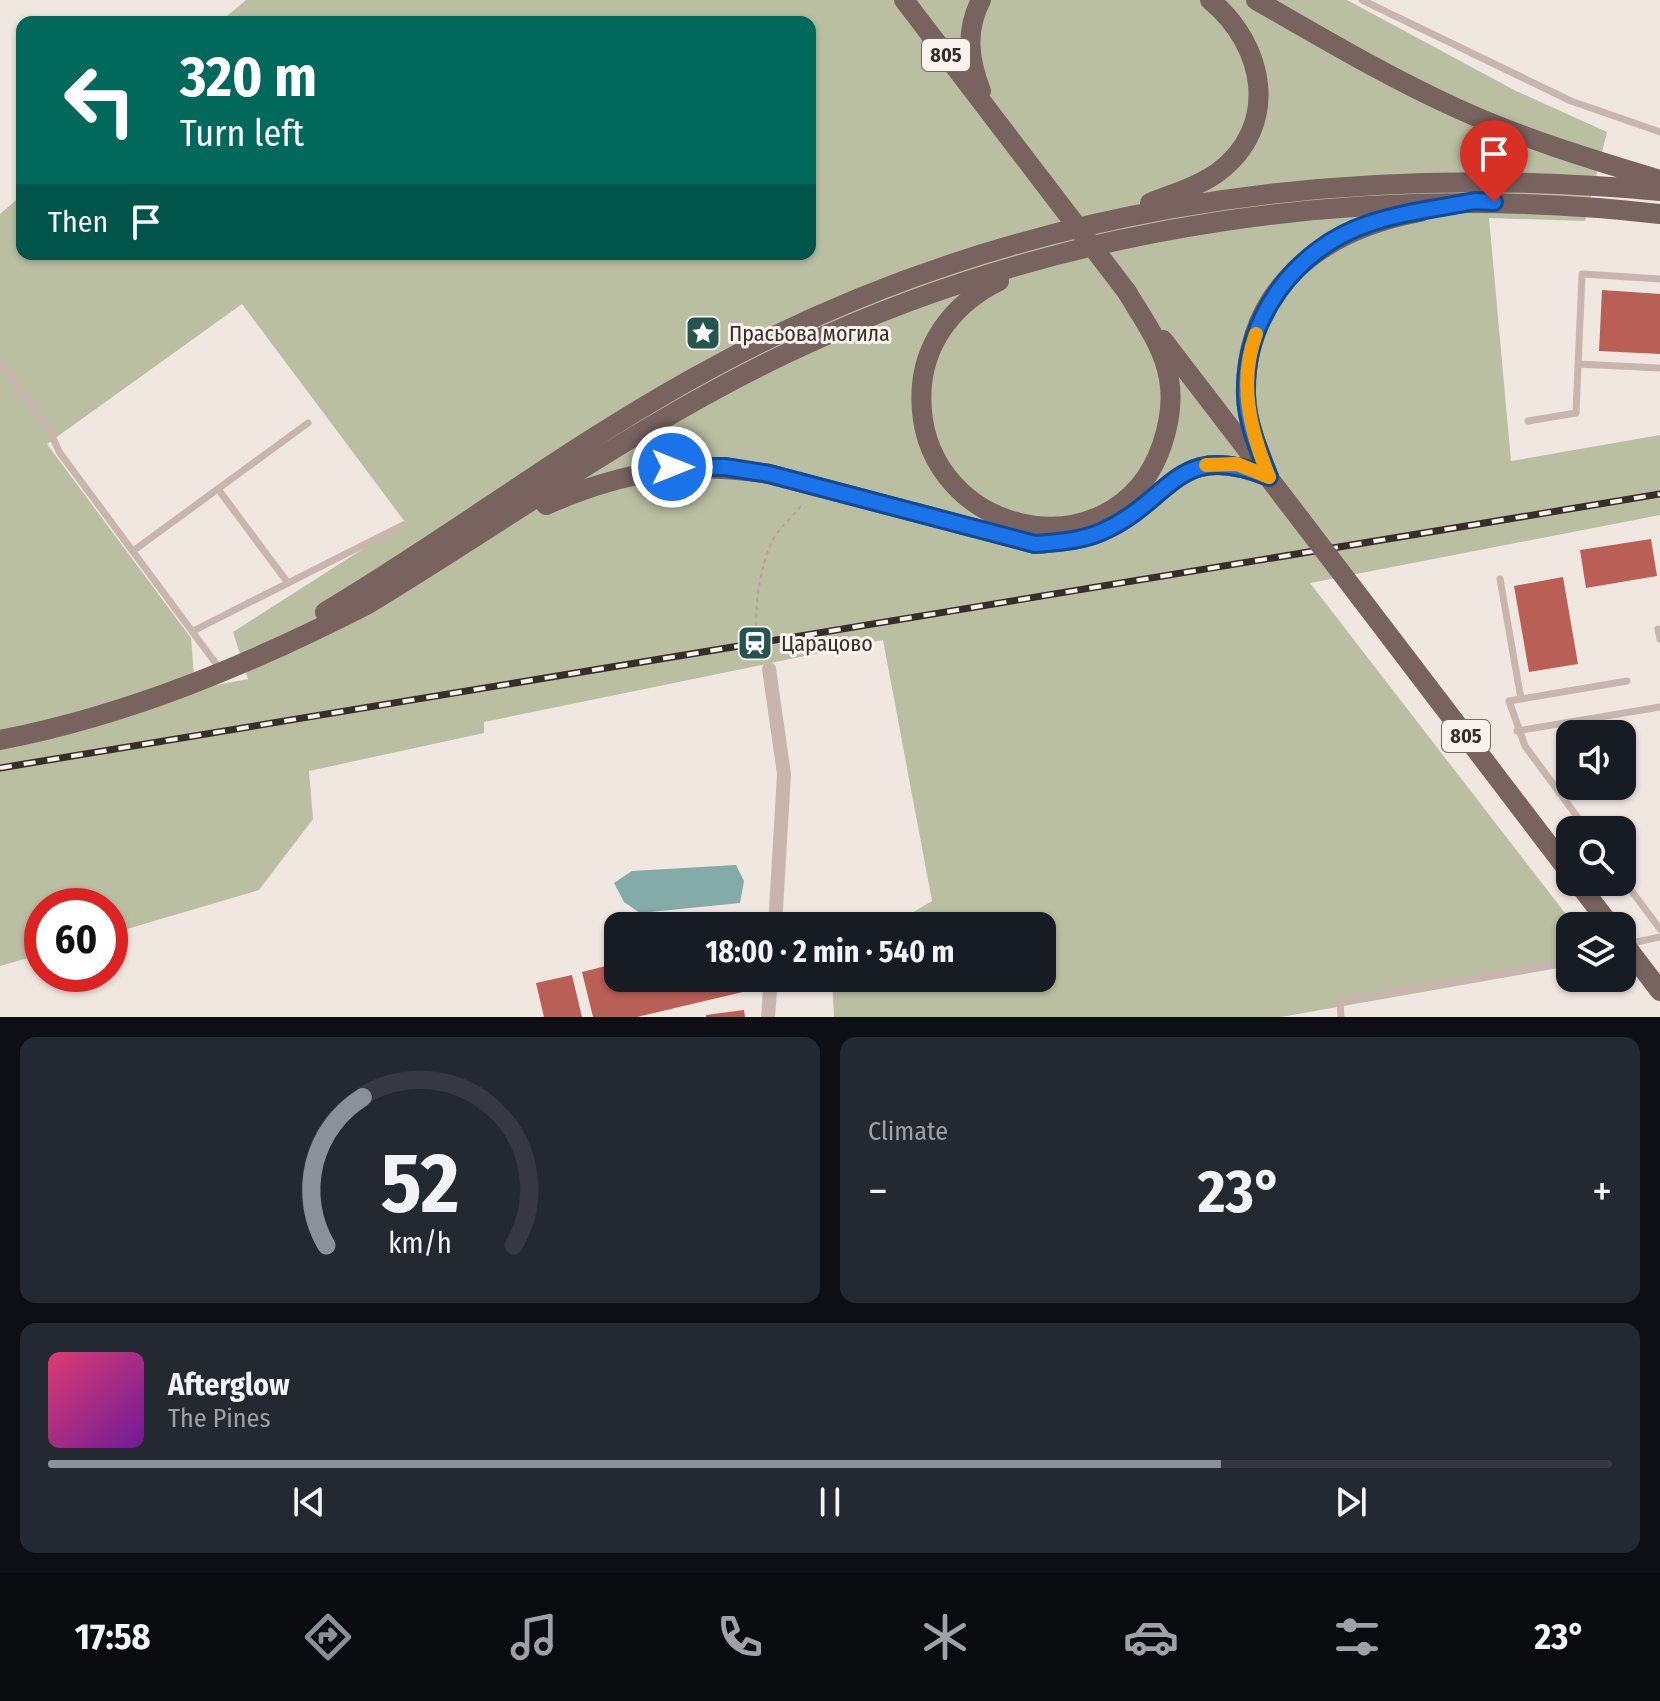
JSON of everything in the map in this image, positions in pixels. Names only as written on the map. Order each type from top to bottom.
[{"type":"main road","points":[[981,0],[971,31],[969,53],[988,110]]},
{"type":"main road","points":[[1102,222],[1197,184],[1218,172],[1248,135],[1257,107],[1258,81],[1254,57],[1243,33],[1210,0]]},
{"type":"main road","points":[[1256,0],[1397,80],[1456,108],[1565,152],[1660,180]]},
{"type":"main road","name":"805","points":[[916,4],[988,110],[1556,855]]},
{"type":"main road","points":[[222,673],[364,589],[570,453],[710,368],[789,329],[880,290],[1037,237],[1223,198],[1395,181],[1543,182],[1660,191]]},
{"type":"main road","points":[[1269,477],[1250,424],[1246,396],[1248,367],[1266,310],[1286,280],[1336,238],[1368,224],[1475,201]]},
{"type":"main road","points":[[0,740],[103,714],[222,673],[368,604],[662,421],[798,348],[889,310],[1046,258],[1227,221],[1306,210],[1475,201],[1539,203],[1660,214]]},
{"type":"main road","points":[[1046,258],[984,288],[961,304],[945,323],[923,374],[924,428],[932,455],[964,496],[1008,521],[1031,526],[1056,526],[1105,512],[1143,480],[1157,457],[1170,406],[1169,380],[1162,355],[1127,292]]},
{"type":"main road","points":[[491,529],[613,479],[672,467],[725,467],[814,486],[1035,544],[1072,541],[1100,533],[1199,467],[1219,462],[1237,464],[1269,477]]},
{"type":"main road","points":[[1588,896],[1600,912]]},
{"type":"main road","points":[[1636,960],[1660,991]]},
{"type":"street","points":[[769,669],[784,774],[776,912]]},
{"type":"street","points":[[768,1017],[770,992]]},
{"type":"lane","points":[[1362,0],[1571,101],[1660,132]]},
{"type":"lane","points":[[1528,421],[1576,413],[1582,274],[1660,279]]},
{"type":"lane","points":[[0,363],[48,428],[60,453],[222,673]]},
{"type":"lane","points":[[1578,364],[1660,368]]},
{"type":"lane","points":[[133,551],[308,423]]},
{"type":"lane","points":[[218,489],[288,583]]},
{"type":"lane","points":[[193,631],[403,525]]},
{"type":"lane","points":[[1500,579],[1521,699]]},
{"type":"lane","points":[[1658,629],[1660,639]]},
{"type":"lane","points":[[1577,816],[1517,731],[1509,701],[1627,681]]},
{"type":"lane","points":[[1517,731],[1660,707]]},
{"type":"lane","points":[[1635,896],[1660,929]]},
{"type":"lane","points":[[1636,941],[1660,937]]},
{"type":"lane","points":[[1341,1017],[1340,1001],[1556,964]]},
{"type":"path","points":[[769,669],[755,643],[761,577],[775,537],[795,515],[814,486]]},
{"type":"green space","points":[[246,0],[1347,0],[1516,91],[1607,132],[1585,221],[1489,218],[1511,461],[1660,435],[1660,515],[1310,583],[1564,912],[1556,912],[1556,968],[1281,1017],[834,1017],[833,992],[1056,992],[1056,912],[914,912],[932,901],[883,640],[484,722],[484,733],[309,771],[313,819],[259,890],[128,929],[128,888],[24,888],[24,959],[0,966],[0,214],[16,200],[16,260],[816,260],[816,16],[227,16]],"holes":[[[242,304],[405,522],[233,632],[248,679],[195,689],[191,638],[47,444]]]},
{"type":"water","points":[[736,865],[744,881],[740,903],[639,912],[624,902],[614,883],[632,871]]},
{"type":"building","points":[[1602,290],[1660,294],[1660,354],[1599,351]]},
{"type":"building","points":[[1651,539],[1657,576],[1586,588],[1580,550]]},
{"type":"building","points":[[1563,577],[1578,664],[1529,672],[1514,586]]},
{"type":"building","points":[[604,966],[604,992],[743,992],[637,1017],[593,1017],[582,972]]},
{"type":"building","points":[[572,975],[582,1017],[544,1017],[536,983]]},
{"type":"building","points":[[744,1010],[745,1017],[706,1017],[706,1015]]},
{"type":"railway","points":[[0,768],[1660,494]]},
{"type":"slow traffic","points":[[1206,465],[1219,462],[1237,464],[1269,477],[1250,424],[1246,396],[1248,367],[1256,334]]},
{"type":"place","name":"Прасьова могила","points":[[703,333]]},
{"type":"place","name":"Царацово","points":[[755,643]]},
{"type":"route","points":[[672,467],[725,467],[769,474],[1035,544],[1072,541],[1100,533],[1123,520],[1181,476],[1199,467],[1219,462],[1237,464],[1269,477],[1250,424],[1246,396],[1248,367],[1254,339],[1266,310],[1286,280],[1311,255],[1336,238],[1368,224],[1475,201],[1494,202]]}]
